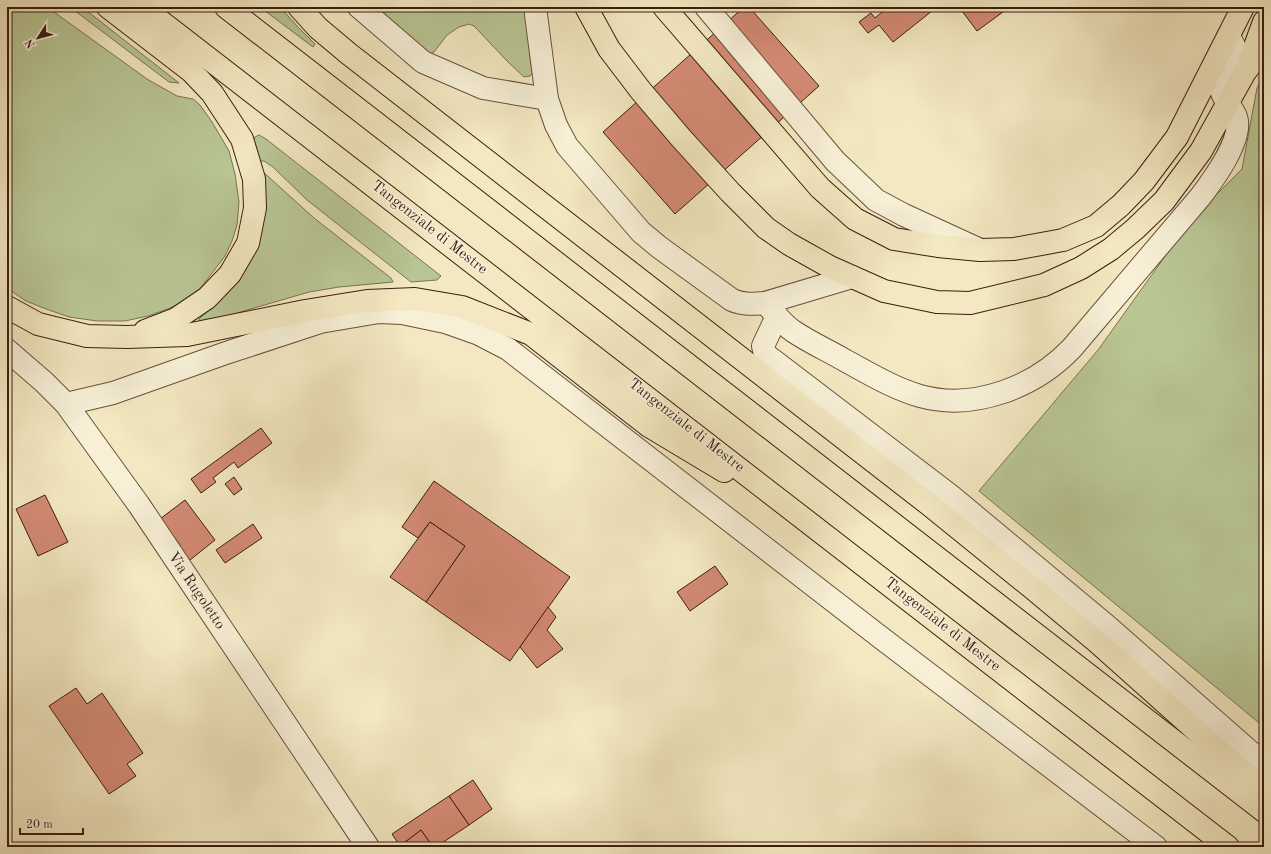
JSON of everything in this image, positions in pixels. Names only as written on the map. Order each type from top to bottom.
[{"type":"highway","points":[[108,7],[191,71],[212,93],[242,139],[254,179],[255,208],[248,243],[230,274],[208,298],[176,319],[127,337]]},
{"type":"highway","name":"Tangenziale di Mestre","points":[[142,7],[806,519],[1228,847]]},
{"type":"highway","points":[[226,7],[1264,811]]},
{"type":"highway","points":[[299,7],[318,28],[349,54],[931,506],[1020,577],[1096,641],[1264,789]]},
{"type":"highway","points":[[586,7],[609,49],[681,138],[730,192],[766,228],[789,244],[830,267],[884,291],[937,302],[970,303],[1044,285],[1081,268],[1111,249],[1135,229],[1164,200],[1201,151],[1246,72],[1264,47]]},
{"type":"highway","points":[[664,7],[820,188],[855,219],[894,239],[938,246],[980,250],[1014,249],[1063,240],[1096,226],[1121,205],[1144,181],[1176,137],[1243,7]]},
{"type":"highway","points":[[1215,61],[1226,7]]},
{"type":"highway","points":[[1246,72],[1264,22]]},
{"type":"highway","points":[[7,307],[38,324],[87,336],[127,337],[187,336],[305,311],[367,301],[415,299],[462,307],[531,334],[648,426],[806,519]]},
{"type":"street","points":[[360,7],[423,62],[483,88],[547,98]]},
{"type":"street","points":[[535,7],[547,98],[556,125],[567,146],[641,232],[659,247],[732,300],[771,310],[792,331],[891,386],[921,396],[949,400],[976,398],[1023,385],[1042,374],[1061,360],[1201,196],[1219,172],[1229,153],[1236,132],[1237,119],[1222,92],[1220,83],[1235,48],[1229,36]]},
{"type":"street","points":[[706,7],[835,160],[876,200],[904,215],[980,250]]},
{"type":"street","points":[[771,310],[852,277]]},
{"type":"street","points":[[771,310],[763,346],[765,354],[951,496],[1107,626],[1264,764]]},
{"type":"street","points":[[66,404],[114,393],[226,353],[320,322],[379,312],[402,313],[445,322],[479,334],[508,349],[884,640],[1156,847]]},
{"type":"street","name":"Via Rugoletto","points":[[7,350],[44,382],[66,404],[139,505],[368,847]]},
{"type":"green space","points":[[7,7],[47,7],[147,79],[177,96],[193,99],[200,105],[212,122],[229,151],[235,174],[239,202],[237,225],[225,256],[199,290],[184,302],[148,316],[125,321],[97,321],[69,317],[46,309],[26,301],[7,288]]},
{"type":"green space","points":[[70,7],[82,7],[179,83],[169,82]]},
{"type":"green space","points":[[260,7],[280,7],[315,44],[313,47]]},
{"type":"green space","points":[[365,7],[525,7],[532,74],[524,77],[474,26],[469,24],[459,27],[447,35],[434,52],[425,56]]},
{"type":"green space","points":[[1264,74],[1264,727],[979,491],[1098,350],[1191,220],[1242,169],[1257,88]]},
{"type":"green space","points":[[259,135],[441,276],[437,280],[411,282],[307,200],[273,167],[264,161],[261,161],[261,170],[314,218],[391,278],[393,282],[339,287],[309,292],[200,325],[199,319],[217,302],[244,267],[253,141],[255,137]]},
{"type":"building","points":[[744,7],[749,7],[819,86],[675,214],[603,132]]},
{"type":"building","points":[[888,7],[937,7],[893,42],[879,25],[868,33],[859,22],[871,13],[875,18]]},
{"type":"building","points":[[967,7],[1005,7],[1007,9],[977,31],[962,11]]},
{"type":"building","points":[[261,428],[272,443],[238,468],[234,462],[213,478],[216,482],[201,493],[191,479]]},
{"type":"building","points":[[234,477],[242,489],[234,495],[225,484]]},
{"type":"building","points":[[434,481],[570,577],[510,661],[426,602],[465,546],[430,522],[418,538],[402,527]]},
{"type":"building","points":[[45,495],[68,542],[38,556],[16,509]]},
{"type":"building","points":[[185,500],[215,540],[185,564],[174,550],[180,545],[160,519]]},
{"type":"building","points":[[430,522],[465,546],[426,602],[390,577]]},
{"type":"building","points":[[253,524],[262,538],[225,563],[216,550]]},
{"type":"building","points":[[715,566],[728,584],[690,611],[677,592]]},
{"type":"building","points":[[548,607],[556,617],[547,630],[563,649],[537,668],[520,647]]},
{"type":"building","points":[[76,688],[87,704],[102,693],[143,753],[127,764],[136,776],[109,794],[49,706]]},
{"type":"building","points":[[473,780],[492,809],[469,825],[449,796]]},
{"type":"building","points":[[449,796],[469,825],[436,847],[433,847],[421,830],[400,846],[392,834]]},
{"type":"building","points":[[421,830],[433,847],[398,847],[400,846]]}]
